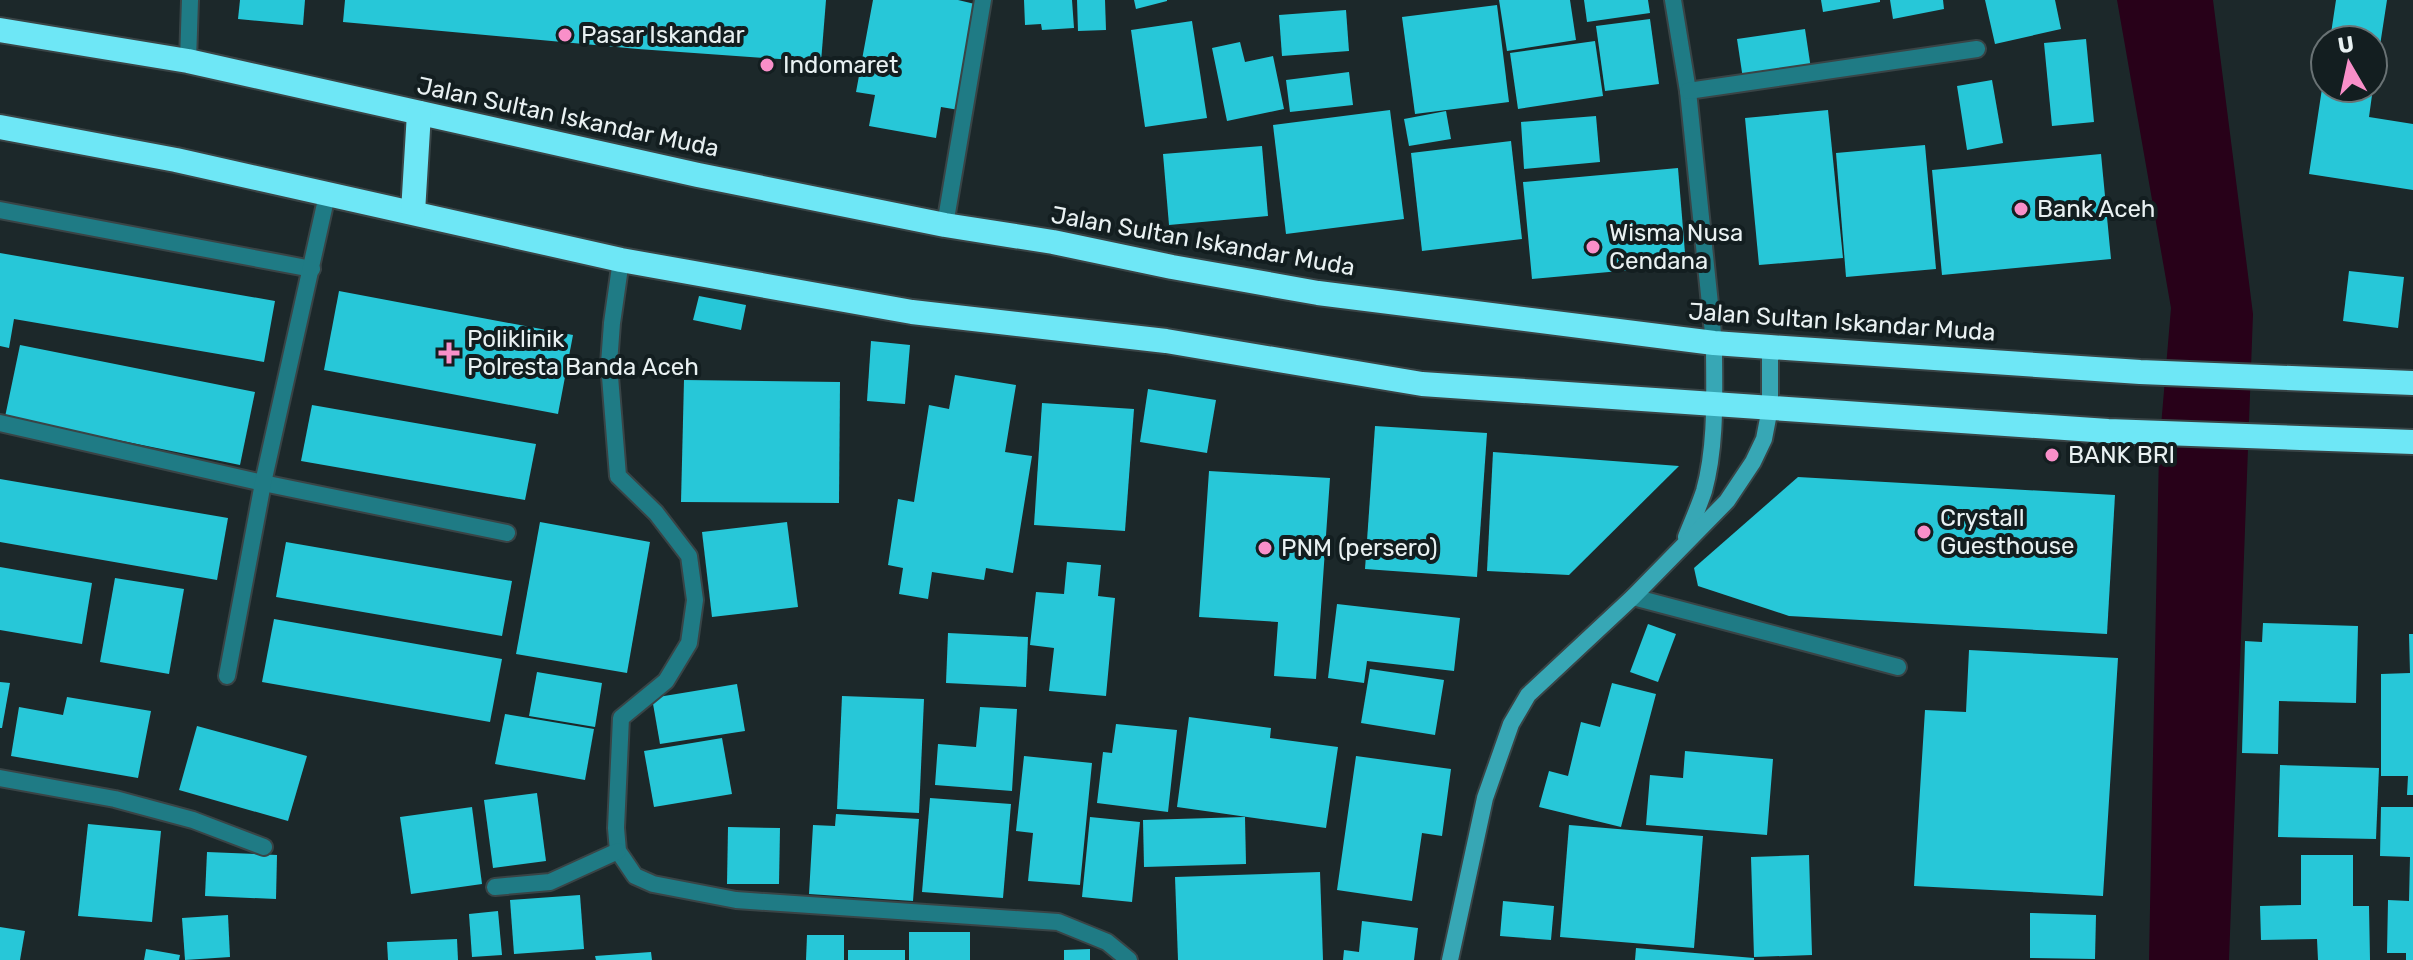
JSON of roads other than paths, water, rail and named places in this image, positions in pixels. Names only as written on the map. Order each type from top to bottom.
[{"type":"highway","name":"Jalan Sultan Iskandar Muda","points":[[0,30],[188,61],[698,175],[945,225],[1053,242],[1318,293],[1714,343],[2140,372],[2413,383]]},
{"type":"highway","points":[[413,212],[419,113]]},
{"type":"highway","points":[[0,127],[176,160],[621,260],[912,312],[1166,341],[1422,384],[2138,432],[2413,442]]},
{"type":"street","points":[[188,61],[190,0]]},
{"type":"street","points":[[945,225],[983,0]]},
{"type":"street","points":[[1673,0],[1688,91],[1714,343],[1710,461],[1704,491],[1684,543]]},
{"type":"street","points":[[1688,91],[1977,49]]},
{"type":"street","points":[[227,676],[263,483],[327,195]]},
{"type":"street","points":[[0,210],[312,269]]},
{"type":"street","points":[[621,260],[609,364],[618,476],[656,513],[689,556],[695,600],[689,643],[666,681],[621,718],[616,828],[618,851],[635,876],[653,884],[736,900],[1058,922],[1107,942],[1129,960]]},
{"type":"street","points":[[1450,960],[1485,798],[1511,724],[1528,695],[1633,597],[1727,501],[1764,439],[1770,408],[1770,347]]},
{"type":"street","points":[[0,423],[263,483],[507,533]]},
{"type":"street","points":[[1633,597],[1898,667]]},
{"type":"street","points":[[0,778],[115,799],[193,820],[264,847]]},
{"type":"street","points":[[495,887],[550,882],[618,851]]},
{"type":"place","name":"Pasar Iskandar","points":[[565,35]]},
{"type":"place","name":"Indomaret","points":[[767,65]]},
{"type":"place","name":"Bank Aceh","points":[[2021,209]]},
{"type":"place","name":"Wisma Nusa Cendana","points":[[1593,247]]},
{"type":"place","name":"Poliklinik Polresta Banda Aceh","points":[[449,353]]},
{"type":"place","name":"BANK BRI","points":[[2052,455]]},
{"type":"place","name":"Crystall Guesthouse","points":[[1924,532]]},
{"type":"place","name":"PNM (persero)","points":[[1265,548]]}]
